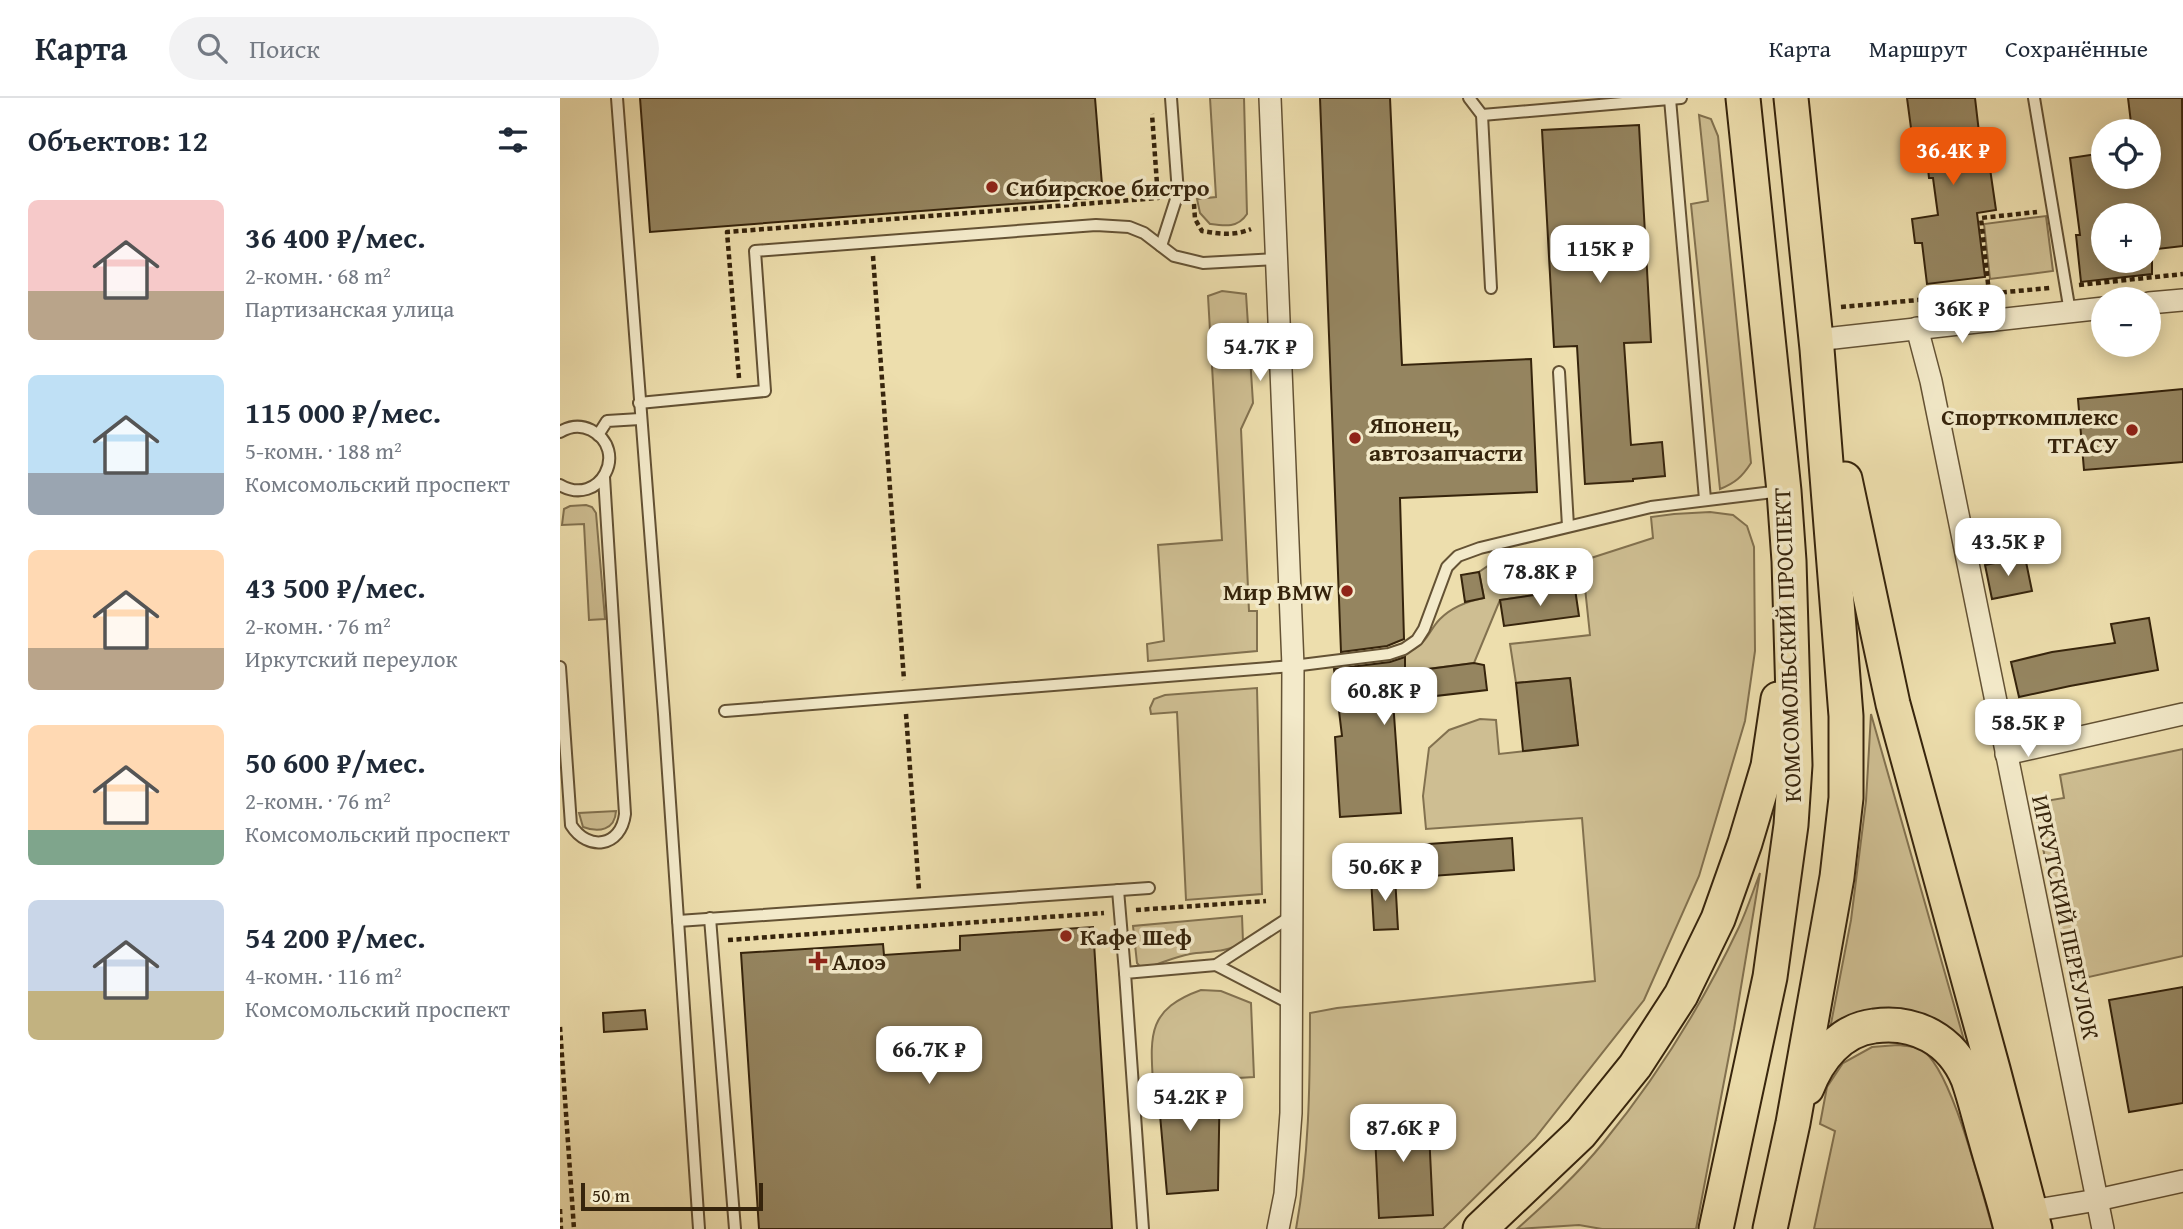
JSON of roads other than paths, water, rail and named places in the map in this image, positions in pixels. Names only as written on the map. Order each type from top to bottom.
[{"type":"main road","name":"КОМСОМОЛЬСКИЙ ПРОСПЕКТ","points":[[1716,1229],[1770,977],[1791,825],[1795,765],[1789,561],[1784,491],[1743,98]]},
{"type":"main road","name":"КОМСОМОЛЬСКИЙ ПРОСПЕКТ","points":[[1770,1229],[1793,1123],[1837,877],[1846,798],[1846,716],[1817,344],[1791,98]]},
{"type":"main road","points":[[1817,344],[1893,704],[1993,1069],[2021,1221]]},
{"type":"main road","points":[[1480,1229],[1581,1133],[1635,1066],[1681,995],[1718,919],[1768,766],[1784,663],[1789,561]]},
{"type":"main road","points":[[1793,1123],[1812,1074],[1826,1052],[1845,1037],[1867,1026],[1892,1023],[1923,1030],[1950,1051],[1967,1078],[2021,1221]]},
{"type":"street","points":[[1270,98],[1293,666],[1291,1113],[1285,1194],[1278,1229]]},
{"type":"street","points":[[2161,302],[2183,300]]},
{"type":"street","points":[[1817,344],[1917,328],[2091,310]]},
{"type":"street","name":"ИРКУТСКИЙ ПЕРЕУЛОК","points":[[1917,328],[1931,381],[2103,1229]]},
{"type":"street","points":[[2006,754],[2183,714]]},
{"type":"street","points":[[2021,1221],[2097,1200],[2183,1181]]},
{"type":"lane","points":[[617,98],[699,1229]]},
{"type":"lane","points":[[1161,246],[1178,193],[1171,98]]},
{"type":"lane","points":[[1469,98],[1482,115],[1491,288]]},
{"type":"lane","points":[[2034,98],[2070,312]]},
{"type":"lane","points":[[1482,115],[1675,99],[1705,499]]},
{"type":"lane","points":[[639,403],[765,391],[755,251],[1096,225],[1129,227],[1144,233],[1174,256],[1203,263],[1276,259]]},
{"type":"lane","points":[[1559,372],[1568,526]]},
{"type":"lane","points":[[598,435],[607,421],[640,419]]},
{"type":"lane","points":[[560,432],[576,426],[586,428],[598,435],[608,448],[610,458],[604,477],[597,485],[577,491],[560,485]]},
{"type":"lane","points":[[560,667],[571,825],[575,832],[590,842],[607,841],[620,830],[625,814],[604,477]]},
{"type":"lane","points":[[725,711],[1293,666],[1388,654],[1404,649],[1417,640],[1424,629],[1443,575],[1458,555],[1651,506],[1784,491]]},
{"type":"lane","points":[[678,921],[1149,888]]},
{"type":"lane","points":[[1118,890],[1143,1229]]},
{"type":"lane","points":[[1125,973],[1216,965],[1293,915]]},
{"type":"lane","points":[[710,918],[735,1229]]},
{"type":"lane","points":[[1216,965],[1292,1004]]},
{"type":"place","name":"Сибирское бистро","points":[[992,187]]},
{"type":"place","name":"Спорткомплекс ТГАСУ","points":[[2132,430]]},
{"type":"place","name":"Японец, автозапчасти","points":[[1355,438]]},
{"type":"place","name":"Мир BMW","points":[[1347,591]]},
{"type":"place","name":"Кафе Шеф","points":[[1066,936]]},
{"type":"place","name":"Алоэ","points":[[818,961]]}]
